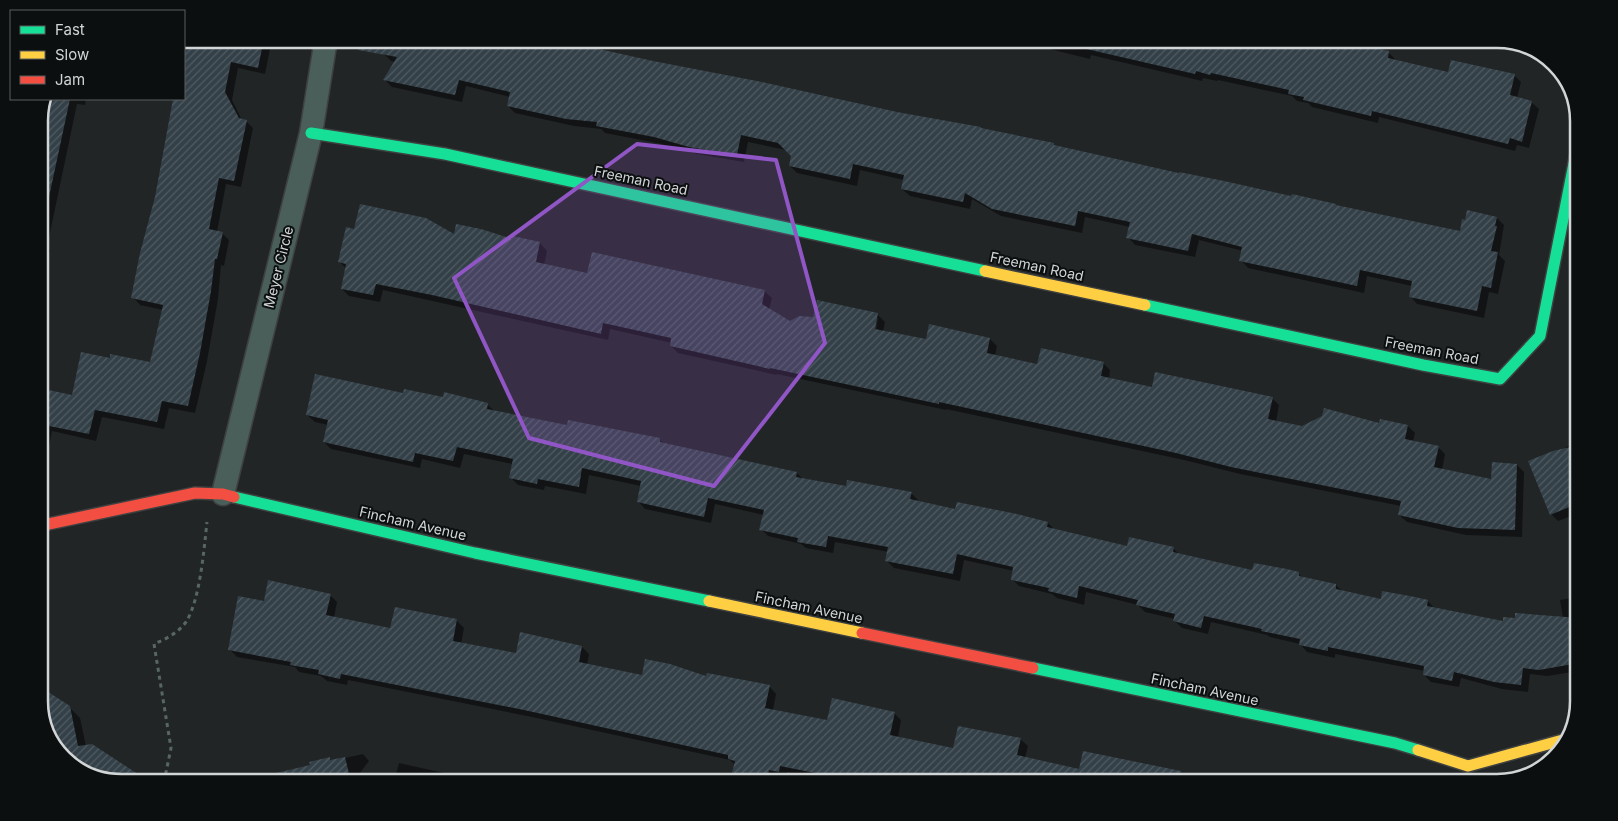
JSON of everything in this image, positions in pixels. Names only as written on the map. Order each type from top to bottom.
[{"type":"street","name":"Meyer Circle","points":[[217,494],[311,133],[325,48]]},
{"type":"street","name":"Freeman Road","points":[[311,133],[445,154],[1422,365],[1500,379],[1540,336],[1570,184]]},
{"type":"street","name":"Fincham Avenue","points":[[48,524],[196,494],[217,494],[475,552],[1396,743],[1469,774],[1557,743]]},
{"type":"path","points":[[166,774],[171,748],[154,644],[176,632],[185,623],[192,611],[204,546],[217,494]]},
{"type":"highlighted area","points":[[637,144],[776,160],[825,343],[714,486],[529,438],[454,278]]},
{"type":"building","points":[[185,48],[262,48],[258,68],[231,62],[225,92],[239,118],[247,120],[234,181],[219,178],[209,229],[223,232],[217,259],[215,259],[200,353],[188,406],[162,401],[157,422],[95,410],[89,434],[48,426],[48,390],[72,395],[81,352],[110,358],[110,354],[150,362],[163,305],[131,298],[140,253],[155,197],[173,100],[185,100]]},
{"type":"building","points":[[358,48],[594,48],[897,112],[981,127],[1179,173],[1291,196],[1292,194],[1460,231],[1462,219],[1465,220],[1467,210],[1497,217],[1495,226],[1497,226],[1491,251],[1498,252],[1491,288],[1482,286],[1477,311],[1409,297],[1412,281],[1360,270],[1357,286],[1239,261],[1242,247],[1192,234],[1188,251],[1126,238],[1130,222],[1078,211],[1075,226],[992,209],[965,193],[963,202],[901,189],[904,175],[853,164],[850,179],[789,166],[791,156],[778,143],[741,135],[737,155],[689,147],[654,137],[596,126],[597,122],[566,119],[507,106],[510,92],[459,80],[455,95],[383,80],[397,57],[358,50]]},
{"type":"building","points":[[1082,48],[1376,48],[1389,51],[1388,58],[1448,72],[1451,60],[1515,74],[1510,95],[1532,101],[1522,142],[1510,138],[1508,144],[1372,111],[1371,116],[1303,100],[1304,97],[1288,94],[1289,90],[1211,73],[1210,75],[1196,71],[1195,74]]},
{"type":"building","points":[[70,100],[49,197],[48,115],[50,101]]},
{"type":"building","points":[[360,204],[426,218],[454,234],[456,224],[481,229],[512,239],[513,236],[540,242],[536,262],[587,273],[592,252],[765,290],[762,304],[790,321],[799,316],[813,317],[817,300],[878,313],[875,329],[926,339],[929,324],[990,338],[987,353],[1037,364],[1041,348],[1104,362],[1101,376],[1152,387],[1155,372],[1273,397],[1268,419],[1302,426],[1322,416],[1324,408],[1379,423],[1380,419],[1408,425],[1405,439],[1439,446],[1434,467],[1491,479],[1492,462],[1517,464],[1515,530],[1458,528],[1398,515],[1401,501],[1231,467],[1176,453],[939,402],[939,404],[770,369],[670,346],[671,338],[603,323],[601,334],[376,284],[373,295],[341,289],[346,264],[338,262],[346,227],[354,229]]},
{"type":"building","points":[[315,374],[403,393],[404,389],[443,397],[444,392],[488,403],[487,409],[567,425],[568,420],[660,438],[660,442],[797,472],[796,477],[846,486],[847,480],[912,492],[910,499],[955,509],[957,502],[1017,514],[1048,522],[1047,527],[1127,546],[1129,537],[1174,547],[1173,552],[1252,570],[1254,563],[1287,569],[1299,572],[1299,576],[1336,584],[1336,589],[1381,599],[1382,591],[1428,600],[1427,606],[1503,621],[1503,617],[1515,618],[1515,613],[1570,617],[1570,665],[1539,670],[1523,668],[1521,685],[1494,682],[1454,672],[1452,681],[1423,675],[1424,666],[1328,647],[1328,651],[1299,645],[1300,639],[1204,616],[1201,628],[1173,621],[1175,614],[1136,605],[1138,600],[1079,586],[1077,598],[1048,591],[1049,588],[1011,580],[1013,567],[957,554],[953,574],[885,561],[888,547],[828,536],[826,547],[797,542],[798,538],[759,530],[764,510],[708,498],[704,517],[637,502],[641,481],[582,468],[579,487],[538,479],[537,484],[509,478],[513,459],[457,447],[453,461],[415,453],[413,462],[323,442],[328,420],[306,415]]},
{"type":"building","points":[[1570,447],[1570,507],[1550,515],[1528,461],[1553,451]]},
{"type":"building","points":[[268,580],[331,594],[326,615],[390,628],[395,607],[457,619],[453,641],[516,653],[520,632],[582,646],[579,662],[642,675],[645,659],[670,664],[706,676],[707,673],[770,685],[765,708],[827,720],[832,698],[895,712],[890,735],[953,748],[958,726],[1021,738],[1017,755],[1079,769],[1083,751],[1181,771],[1181,774],[820,774],[780,766],[779,772],[769,770],[768,774],[736,774],[732,773],[735,761],[728,759],[728,755],[524,710],[341,674],[340,679],[318,674],[319,670],[290,665],[291,662],[228,650],[238,596],[264,601]]},
{"type":"building","points":[[48,692],[70,706],[78,746],[92,744],[138,774],[101,771],[88,766],[72,755],[60,741],[51,724]]},
{"type":"building","points":[[330,757],[330,760],[345,757],[349,774],[276,774],[310,765],[309,762]]},
{"type":"traffic: fast","points":[[311,133],[445,154],[985,271]]},
{"type":"traffic: fast","points":[[1145,305],[1423,365],[1500,379],[1540,336],[1570,184]]},
{"type":"traffic: fast","points":[[234,497],[475,553],[709,601]]},
{"type":"traffic: fast","points":[[1033,668],[1395,743],[1418,750]]},
{"type":"traffic: slow","points":[[985,271],[1145,305]]},
{"type":"traffic: slow","points":[[709,601],[862,633]]},
{"type":"traffic: slow","points":[[1418,750],[1468,766],[1558,741]]},
{"type":"traffic: jam","points":[[48,524],[195,493],[223,494],[234,497]]},
{"type":"traffic: jam","points":[[862,633],[1033,668]]}]
